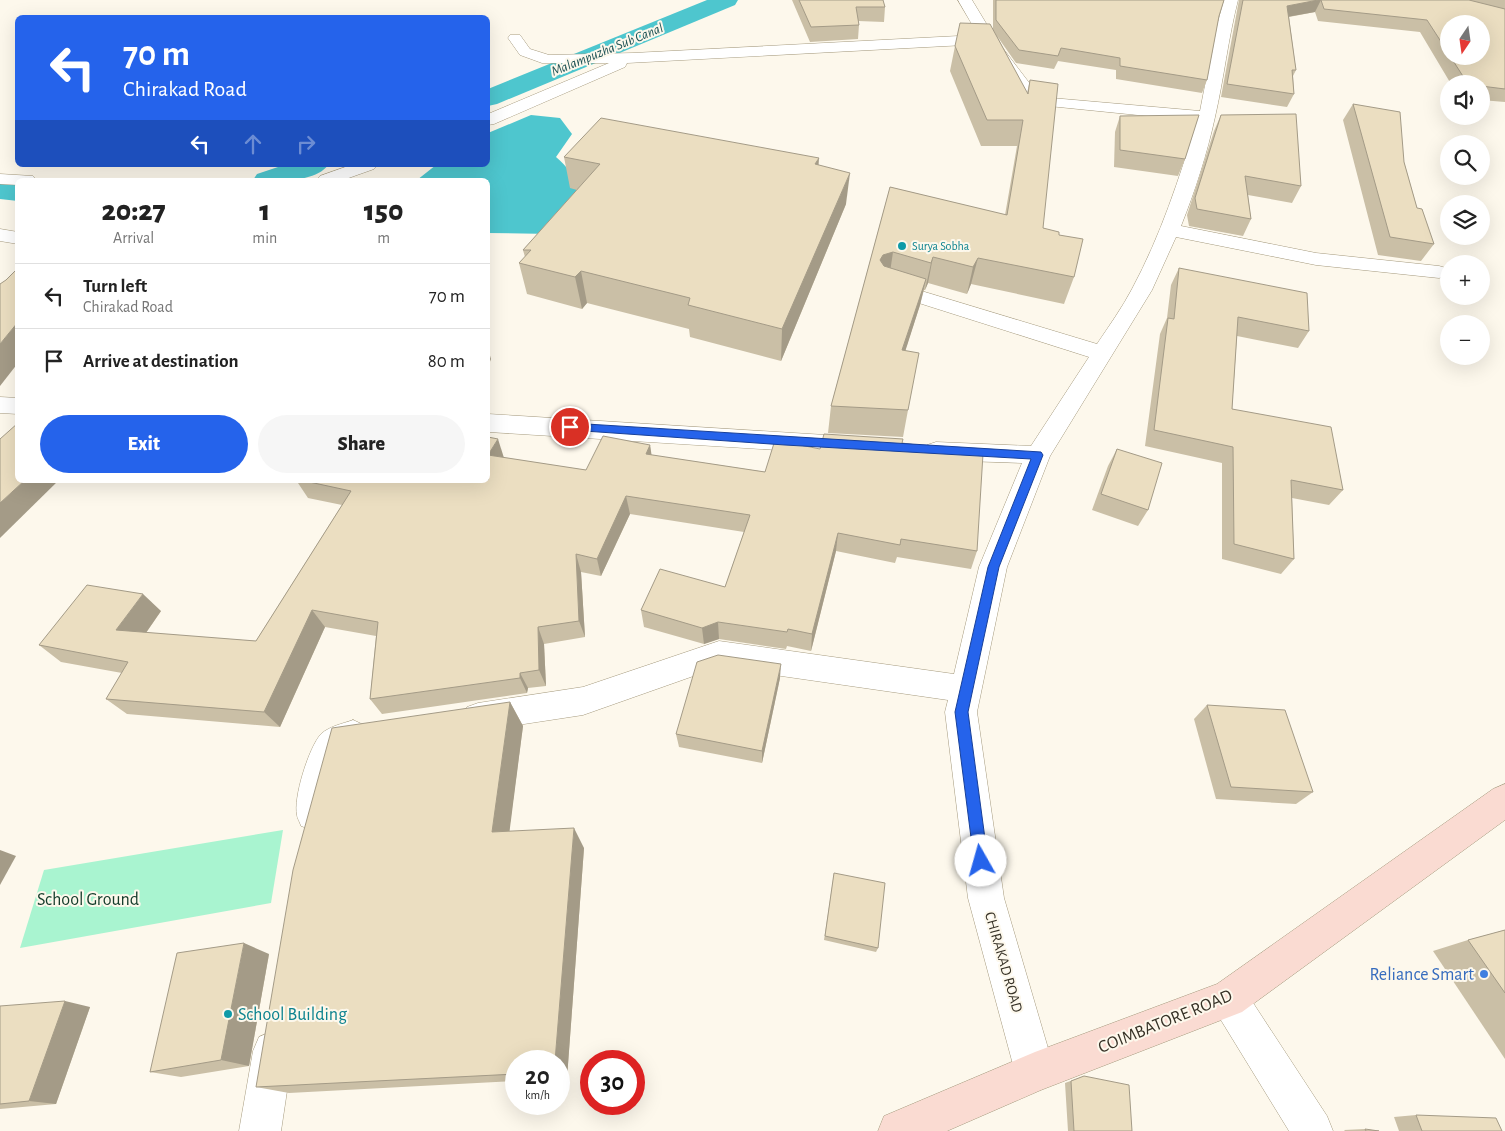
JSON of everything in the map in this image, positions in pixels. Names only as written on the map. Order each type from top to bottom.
[{"type":"main road","name":"COIMBATORE ROAD","points":[[899,1131],[1035,1072],[1229,999],[1505,800]]},
{"type":"street","points":[[965,0],[988,39],[1035,101],[1207,117]]},
{"type":"street","name":"CHIRAKAD ROAD","points":[[1035,1072],[986,898],[962,712],[993,567],[1038,455],[1142,290],[1182,200],[1207,117],[1223,29],[1231,0]]},
{"type":"street","points":[[515,38],[525,52],[547,60],[633,58],[988,39]]},
{"type":"street","points":[[490,119],[633,58]]},
{"type":"street","points":[[332,178],[362,167]]},
{"type":"street","points":[[0,179],[15,180]]},
{"type":"street","points":[[1170,230],[1316,259],[1439,272]]},
{"type":"street","points":[[0,234],[15,237]]},
{"type":"street","points":[[888,287],[1102,353]]},
{"type":"street","points":[[0,404],[15,406]]},
{"type":"street","points":[[490,423],[884,448]]},
{"type":"street","points":[[914,449],[1038,455]]},
{"type":"street","points":[[446,721],[583,701],[718,654],[967,689]]},
{"type":"street","points":[[308,840],[321,762],[330,746],[348,736],[388,730]]},
{"type":"street","points":[[1229,999],[1312,1131]]},
{"type":"street","points":[[260,1131],[278,1024]]},
{"type":"green space","name":"School Ground","points":[[283,830],[271,903],[20,948],[44,870]]},
{"type":"water","points":[[531,115],[560,118],[572,134],[556,157],[573,177],[576,188],[575,202],[552,234],[490,233],[490,178],[420,178],[433,167],[490,167],[490,132]]},
{"type":"building","points":[[799,0],[883,0],[885,7],[856,7],[859,25],[811,27]]},
{"type":"building","points":[[996,0],[1224,0],[1219,16],[1207,80],[1120,66],[1120,58],[1061,48],[1058,56],[1019,50],[996,20]]},
{"type":"building","points":[[1243,0],[1318,0],[1287,6],[1296,70],[1292,70],[1294,94],[1227,84]]},
{"type":"building","points":[[1321,0],[1469,0],[1505,9],[1505,89],[1490,87],[1490,75],[1462,75],[1456,65],[1490,65],[1490,15],[1440,15],[1440,40],[1427,20],[1324,9]]},
{"type":"building","points":[[960,23],[990,24],[1028,94],[1030,80],[1058,84],[1043,228],[1059,232],[1059,235],[1083,239],[1074,277],[978,258],[973,267],[933,257],[931,263],[893,252],[883,255],[880,260],[884,266],[926,279],[902,350],[919,353],[908,410],[831,406],[890,187],[1007,215],[1023,120],[987,120],[955,46]]},
{"type":"building","points":[[1353,104],[1400,112],[1404,162],[1417,208],[1422,209],[1434,244],[1390,237]]},
{"type":"building","points":[[1296,114],[1301,186],[1245,176],[1251,219],[1197,209],[1195,198],[1221,115]]},
{"type":"building","points":[[1199,115],[1185,159],[1120,150],[1120,116]]},
{"type":"building","points":[[601,118],[819,158],[815,164],[850,173],[782,329],[688,305],[690,298],[581,271],[575,277],[519,263],[531,250],[523,250],[600,164],[564,157]]},
{"type":"building","points":[[1179,268],[1307,293],[1309,331],[1238,317],[1232,409],[1331,427],[1343,490],[1291,480],[1294,559],[1234,544],[1233,447],[1154,430],[1168,318],[1174,319]]},
{"type":"building","points":[[15,271],[15,326],[0,344],[0,284]]},
{"type":"building","points":[[15,426],[15,483],[22,483],[0,503],[0,439]]},
{"type":"building","points":[[824,434],[903,439],[902,443],[983,454],[977,551],[901,539],[900,545],[838,533],[812,634],[788,629],[787,632],[718,622],[702,628],[641,610],[660,569],[725,587],[750,515],[626,496],[597,559],[576,554],[579,621],[538,627],[539,670],[520,673],[520,678],[370,699],[378,622],[312,610],[264,712],[106,699],[128,662],[39,645],[87,585],[143,594],[116,630],[256,641],[351,491],[314,483],[490,483],[490,455],[586,470],[603,436],[650,445],[646,454],[765,472],[775,440],[820,449]]},
{"type":"building","points":[[490,437],[498,439],[490,452]]},
{"type":"building","points":[[1117,449],[1162,463],[1148,510],[1101,494]]},
{"type":"building","points":[[718,655],[781,664],[762,751],[676,734],[697,662]]},
{"type":"building","points":[[510,702],[492,832],[574,828],[556,1050],[505,1050],[505,1075],[256,1087],[293,870],[332,728]]},
{"type":"building","points":[[1207,705],[1285,710],[1313,792],[1231,787]]},
{"type":"building","points":[[834,873],[885,883],[878,948],[825,936]]},
{"type":"building","points":[[1505,930],[1505,993],[1468,940]]},
{"type":"building","points":[[244,943],[221,1060],[150,1072],[177,953]]},
{"type":"building","points":[[65,1001],[29,1101],[0,1104],[0,1006]]},
{"type":"building","points":[[1084,1076],[1129,1085],[1132,1131],[1074,1131],[1071,1081]]},
{"type":"building","points":[[1416,1115],[1496,1118],[1502,1131],[1422,1131]]},
{"type":"waterway","name":"Malampuzha Sub Canal","points":[[490,97],[727,0]]},
{"type":"waterway","name":"Malampuzha Sub Canal","points":[[274,178],[307,167]]},
{"type":"waterway","name":"Malampuzha Sub Canal","points":[[0,190],[15,192]]},
{"type":"place","name":"Surya Sobha","points":[[902,246]]},
{"type":"place","name":"Reliance Smart","points":[[1484,974]]},
{"type":"place","name":"School Building","points":[[228,1014]]},
{"type":"route","points":[[570,427],[785,442],[1038,455],[993,567],[962,712],[981,861]]}]
